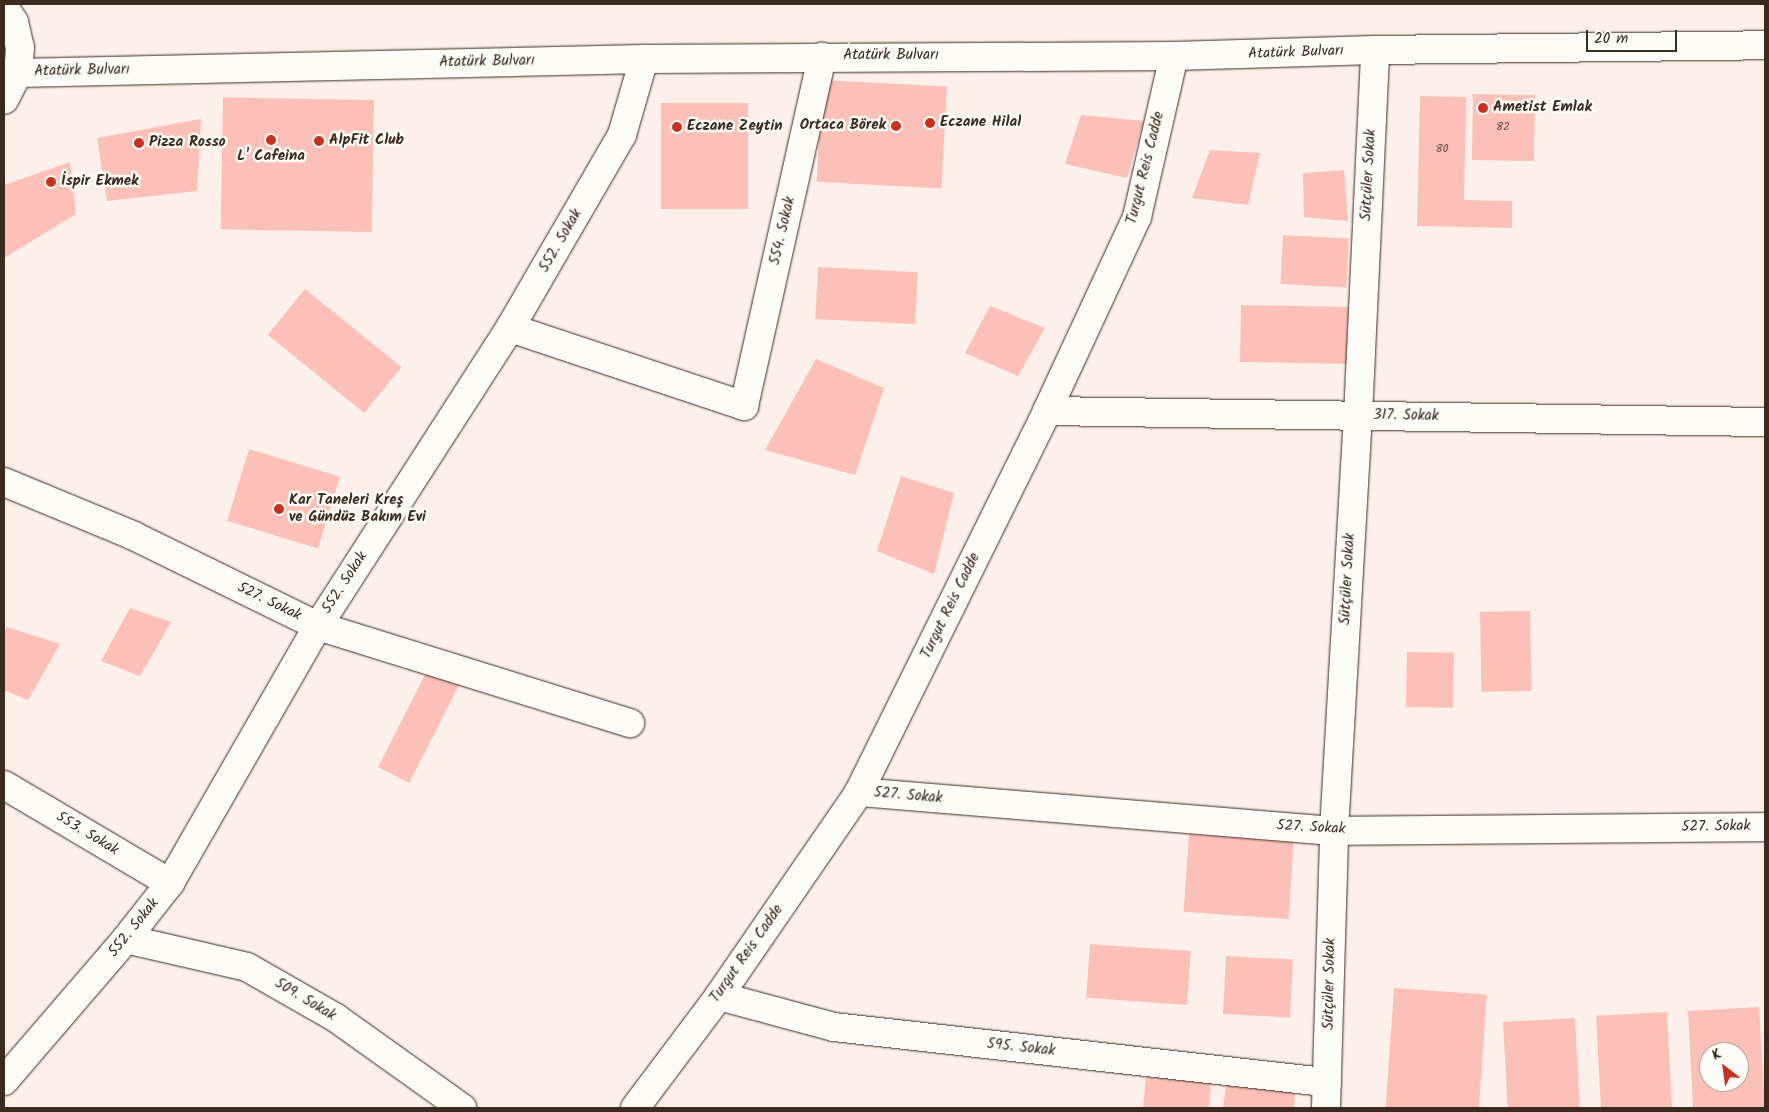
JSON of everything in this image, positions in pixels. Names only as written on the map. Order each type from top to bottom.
[{"type":"street","points":[[4,6],[14,22],[20,47],[18,73],[4,100]]},
{"type":"street","name":"Atatürk Bulvarı","points":[[18,73],[822,56],[1174,56],[1375,50],[1765,46]]},
{"type":"street","name":"Sütçüler Sokak","points":[[1327,1095],[1334,831],[1358,416],[1375,50]]},
{"type":"street","name":"554. Sokak","points":[[510,328],[744,406],[822,56]]},
{"type":"street","name":"Turgut Reis Cadde","points":[[635,1108],[719,996],[859,792],[1047,411],[1137,216],[1174,56]]},
{"type":"street","name":"552. Sokak","points":[[4,1081],[126,939],[170,883],[318,626],[510,328],[622,135],[644,59]]},
{"type":"street","name":"317. Sokak","points":[[1047,411],[1765,422]]},
{"type":"street","name":"527. Sokak","points":[[4,482],[132,535],[318,626],[630,723]]},
{"type":"street","name":"553. Sokak","points":[[4,785],[170,883]]},
{"type":"street","name":"527. Sokak","points":[[859,792],[1334,831],[1765,826]]},
{"type":"street","name":"509. Sokak","points":[[126,939],[247,966],[336,1018],[462,1108]]},
{"type":"street","name":"595. Sokak","points":[[719,996],[834,1027],[1327,1095]]},
{"type":"building","points":[[822,80],[947,87],[941,188],[817,182]]},
{"type":"building","points":[[1473,94],[1535,95],[1534,161],[1472,160]]},
{"type":"building","points":[[1420,96],[1466,97],[1464,200],[1512,201],[1512,228],[1417,226]]},
{"type":"building","points":[[223,97],[374,100],[372,232],[221,229]]},
{"type":"building","points":[[661,103],[748,103],[748,209],[661,209]]},
{"type":"building","points":[[1081,115],[1144,121],[1127,178],[1065,164]]},
{"type":"building","points":[[201,119],[197,191],[107,201],[97,138]]},
{"type":"building","points":[[1210,150],[1260,153],[1248,205],[1192,198]]},
{"type":"building","points":[[70,162],[76,214],[4,258],[4,185]]},
{"type":"building","points":[[1344,170],[1348,221],[1304,217],[1303,173]]},
{"type":"building","points":[[1283,235],[1349,238],[1346,287],[1280,284]]},
{"type":"building","points":[[818,267],[918,272],[915,324],[815,319]]},
{"type":"building","points":[[305,289],[401,367],[364,413],[268,335]]},
{"type":"building","points":[[1241,305],[1355,307],[1354,364],[1240,362]]},
{"type":"building","points":[[990,306],[1045,328],[1018,376],[965,353]]},
{"type":"building","points":[[816,359],[884,388],[855,475],[765,450]]},
{"type":"building","points":[[249,449],[340,477],[318,548],[227,521]]},
{"type":"building","points":[[901,476],[954,493],[934,574],[877,551]]},
{"type":"building","points":[[130,608],[171,622],[140,676],[101,661]]},
{"type":"building","points":[[1530,611],[1531,691],[1481,692],[1480,612]]},
{"type":"building","points":[[7,627],[60,644],[28,700],[4,690],[4,633]]},
{"type":"building","points":[[1407,652],[1454,653],[1453,708],[1406,707]]},
{"type":"building","points":[[428,669],[459,685],[409,783],[378,767]]},
{"type":"building","points":[[1189,834],[1294,841],[1288,919],[1184,912]]},
{"type":"building","points":[[1090,944],[1191,951],[1187,1005],[1086,998]]},
{"type":"building","points":[[1226,956],[1293,960],[1290,1017],[1223,1014]]},
{"type":"building","points":[[1394,988],[1487,994],[1479,1108],[1386,1108]]},
{"type":"building","points":[[1759,1007],[1765,1108],[1693,1108],[1688,1011]]},
{"type":"building","points":[[1667,1012],[1672,1108],[1601,1108],[1596,1016]]},
{"type":"building","points":[[1575,1018],[1580,1108],[1508,1108],[1503,1022]]},
{"type":"building","points":[[1146,1077],[1211,1081],[1209,1108],[1143,1108]]},
{"type":"building","points":[[1226,1085],[1295,1092],[1294,1108],[1223,1108]]},
{"type":"place","name":"Ametist Emlak","points":[[1483,108]]},
{"type":"place","name":"Eczane Hilal","points":[[930,123]]},
{"type":"place","name":"Ortaca Börek","points":[[896,126]]},
{"type":"place","name":"Eczane Zeytin","points":[[677,127]]},
{"type":"place","name":"L' Cafeina","points":[[271,140]]},
{"type":"place","name":"AlpFit Club","points":[[319,141]]},
{"type":"place","name":"Pizza Rosso","points":[[139,143]]},
{"type":"place","name":"İspir Ekmek","points":[[51,182]]},
{"type":"place","name":"Kar Taneleri Kreş ve Gündüz Bakım Evi","points":[[279,509]]}]
